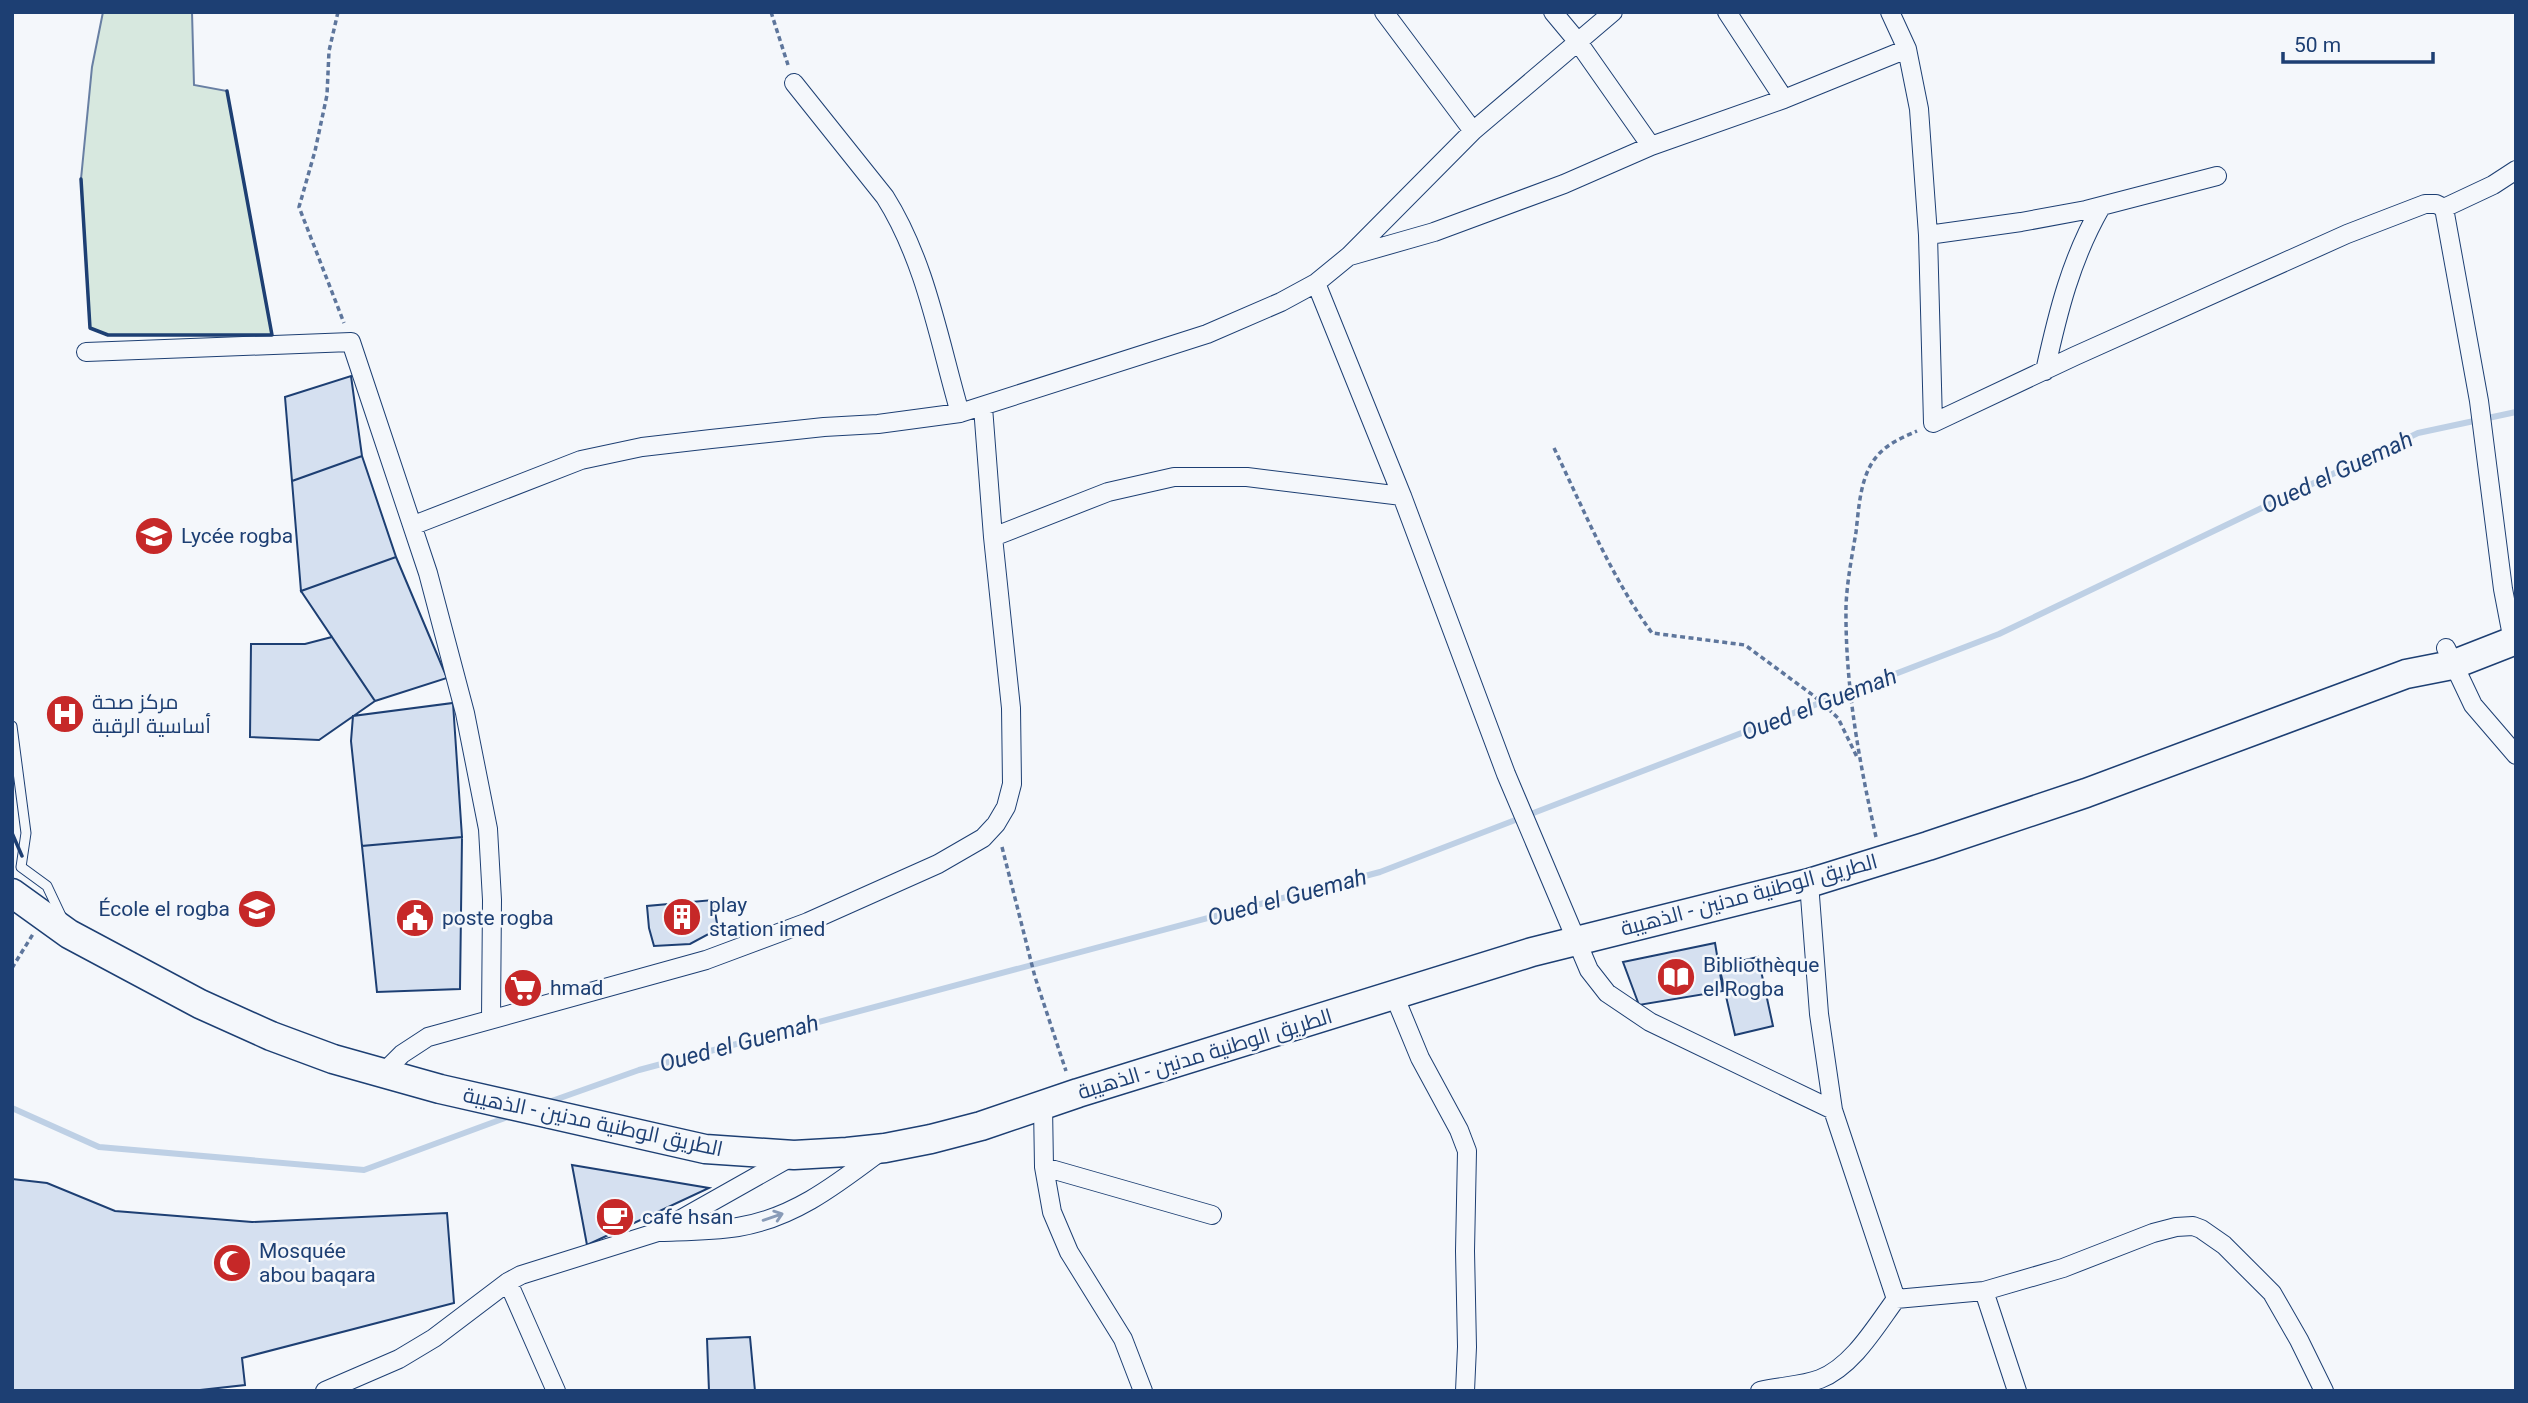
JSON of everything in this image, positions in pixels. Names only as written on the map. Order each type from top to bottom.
[{"type":"main road","name":"الطريق الوطنية مدنين - الذهيبة","points":[[12,893],[45,914],[69,934],[200,1004],[271,1036],[382,1074],[705,1149],[794,1155],[885,1148],[981,1126],[1078,1093],[1575,940],[1809,883],[1882,860],[2086,793],[2513,632]]},
{"type":"street","points":[[1384,12],[1474,131]]},
{"type":"street","points":[[1553,12],[1578,42],[1651,146]]},
{"type":"street","points":[[414,525],[581,460],[617,452],[710,439],[878,424],[960,413],[1207,334],[1281,302],[1316,283],[1349,256],[1474,131],[1614,12]]},
{"type":"street","points":[[1727,12],[1784,99]]},
{"type":"street","points":[[1890,12],[1907,49],[1919,109],[1928,235],[1933,423],[2381,220],[2425,204],[2436,204],[2444,208]]},
{"type":"street","points":[[1349,256],[1447,227],[1564,184],[1651,146],[1784,99],[1907,49]]},
{"type":"street","points":[[794,83],[898,217],[921,277],[960,413]]},
{"type":"street","points":[[2444,208],[2493,185],[2516,170]]},
{"type":"street","points":[[1928,235],[2101,207],[2217,176]]},
{"type":"street","points":[[2045,371],[2074,261],[2101,207]]},
{"type":"street","points":[[2444,208],[2479,401],[2513,632]]},
{"type":"street","points":[[1316,283],[1402,496],[1472,686],[1575,940],[1596,982],[1624,1006],[1650,1022],[1833,1110]]},
{"type":"street","points":[[86,352],[351,342],[414,525],[459,691],[488,829],[492,900],[491,1018]]},
{"type":"street","points":[[382,1074],[412,1046],[428,1037],[706,960],[808,922],[938,864],[983,838],[996,824],[1006,807],[1012,785],[1011,708],[983,407]]},
{"type":"street","points":[[993,537],[1108,492],[1174,477],[1247,477],[1402,496]]},
{"type":"street","points":[[2449,656],[2473,705],[2516,755]]},
{"type":"street","points":[[1809,883],[1819,1014],[1833,1110],[1896,1299]]},
{"type":"street","points":[[1394,995],[1420,1058],[1459,1130],[1467,1151],[1465,1391]]},
{"type":"street","points":[[1043,1106],[1044,1167],[1052,1212],[1069,1252],[1123,1339],[1143,1391]]},
{"type":"street","points":[[658,1232],[738,1227],[775,1217],[830,1190],[885,1148]]},
{"type":"street","points":[[325,1391],[399,1359],[434,1338],[521,1275],[658,1232],[794,1155]]},
{"type":"street","points":[[1044,1167],[1212,1215]]},
{"type":"street","points":[[1760,1391],[1820,1379],[1839,1367],[1867,1338],[1896,1299],[1984,1291],[2063,1268],[2153,1233],[2193,1226],[2224,1245],[2272,1293],[2324,1391]]},
{"type":"street","points":[[508,1282],[556,1391]]},
{"type":"street","points":[[1984,1291],[2017,1391]]},
{"type":"lane","points":[[12,726],[26,833],[21,867],[47,886],[69,934]]},
{"type":"path","points":[[338,12],[330,51],[327,94],[299,207],[351,342]]},
{"type":"path","points":[[771,12],[794,83]]},
{"type":"path","points":[[1882,860],[1859,762],[1848,679],[1846,603],[1860,496],[1869,469],[1877,455],[1894,441],[1933,423]]},
{"type":"path","points":[[1554,448],[1607,559],[1635,610],[1652,633],[1745,645],[1814,696],[1838,718],[1859,762]]},
{"type":"path","points":[[996,824],[1042,1002],[1063,1065],[1078,1093]]},
{"type":"path","points":[[12,968],[45,914]]},
{"type":"shaded area","points":[[103,12],[192,12],[194,85],[227,91],[272,335],[108,335],[90,328],[81,179],[92,67]]},
{"type":"building","points":[[351,376],[362,456],[292,481],[285,397]]},
{"type":"building","points":[[362,456],[396,557],[301,591],[292,481]]},
{"type":"building","points":[[396,557],[447,678],[375,701],[301,591]]},
{"type":"building","points":[[332,637],[375,701],[319,740],[250,737],[251,644],[305,644]]},
{"type":"building","points":[[453,703],[462,837],[362,846],[351,741],[353,716]]},
{"type":"building","name":"poste rogba","points":[[462,837],[460,989],[377,992],[362,846]]},
{"type":"building","name":"play station imed","points":[[713,900],[718,929],[690,944],[654,946],[647,906]]},
{"type":"building","points":[[1715,943],[1723,991],[1639,1005],[1623,962]]},
{"type":"building","points":[[1758,957],[1773,1026],[1735,1035],[1719,966]]},
{"type":"building","name":"cafe hsan","points":[[572,1165],[709,1188],[587,1245]]},
{"type":"building","name":"Mosquée abou baqara","points":[[12,1179],[47,1183],[115,1211],[252,1222],[447,1213],[454,1303],[242,1358],[245,1385],[191,1391],[12,1391]]},
{"type":"building","points":[[750,1337],[755,1391],[709,1391],[707,1339]]},
{"type":"waterway","name":"Oued el Guemah","points":[[546,1103],[639,1070],[1380,872],[1999,634],[2418,433],[2516,412]]},
{"type":"waterway","name":"Oued el Guemah","points":[[12,1108],[99,1147],[364,1170],[513,1115]]},
{"type":"wall","points":[[81,179],[90,328],[108,335],[272,335],[227,91]]},
{"type":"wall","points":[[12,833],[22,856]]},
{"type":"place","name":"Lycée rogba","points":[[154,536]]},
{"type":"place","name":"مركز صحة أساسية الرقبة","points":[[65,714]]},
{"type":"place","name":"École el rogba","points":[[257,909]]},
{"type":"place","name":"play station imed","points":[[682,917]]},
{"type":"place","name":"poste rogba","points":[[415,918]]},
{"type":"place","name":"Bibliothèque el Rogba","points":[[1676,977]]},
{"type":"place","name":"hmad","points":[[523,988]]},
{"type":"place","name":"cafe hsan","points":[[615,1217]]},
{"type":"place","name":"Mosquée abou baqara","points":[[232,1263]]}]
